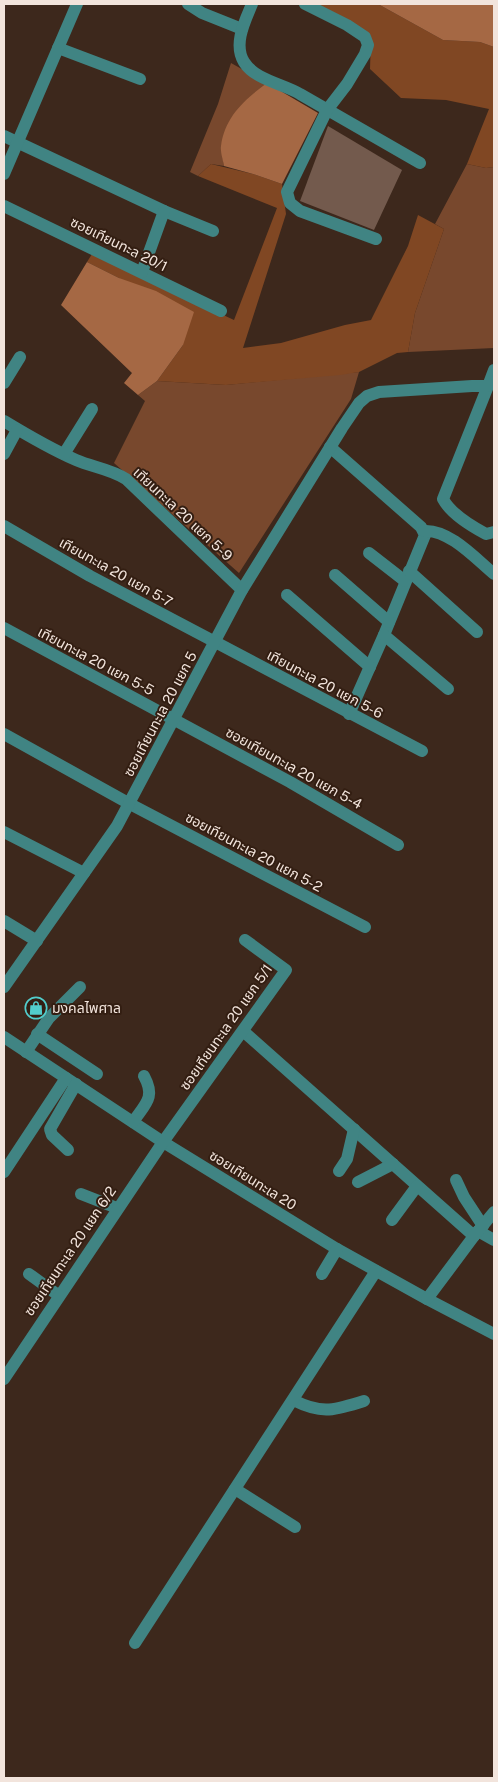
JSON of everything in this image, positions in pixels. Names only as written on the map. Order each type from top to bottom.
[{"type":"street","points":[[4,174],[77,4]]},
{"type":"street","points":[[193,4],[202,13],[242,28]]},
{"type":"street","points":[[252,4],[242,28],[240,40],[241,53],[250,69],[299,93],[420,162]]},
{"type":"street","points":[[304,4],[347,25],[365,37],[368,45],[365,54],[347,84],[327,110],[287,192],[290,203],[300,212],[376,239]]},
{"type":"street","points":[[58,48],[140,79]]},
{"type":"street","points":[[4,136],[164,211],[213,231]]},
{"type":"street","name":"ซอยเทียนทะล 20/1","points":[[4,206],[221,311]]},
{"type":"street","points":[[142,272],[164,211]]},
{"type":"street","points":[[4,383],[20,357]]},
{"type":"street","points":[[494,370],[443,498],[450,509],[476,529],[486,534],[494,532]]},
{"type":"street","name":"ซอยเทียนทะเล 20 แยก 5","points":[[4,987],[117,826],[242,590],[350,416],[367,396],[379,392],[488,386]]},
{"type":"street","points":[[64,454],[92,409]]},
{"type":"street","name":"เทียนทะเล 20 แยก 5-9","points":[[4,421],[17,430],[64,454],[92,466],[118,474],[126,479],[242,590]]},
{"type":"street","points":[[4,454],[17,430]]},
{"type":"street","points":[[330,447],[424,531],[438,531],[467,550],[494,574]]},
{"type":"street","name":"เทียนทะเล 20 แยก 5-7","points":[[4,526],[90,576],[214,642]]},
{"type":"street","points":[[349,714],[421,546],[425,535],[424,531]]},
{"type":"street","points":[[369,553],[407,576],[477,632]]},
{"type":"street","points":[[336,575],[389,622]]},
{"type":"street","points":[[287,594],[370,667]]},
{"type":"street","name":"เทียนทะเล 20 แยก 5-5","points":[[4,628],[174,720]]},
{"type":"street","points":[[384,635],[448,689]]},
{"type":"street","name":"เทียนทะเล 20 แยก 5-6","points":[[214,642],[422,751]]},
{"type":"street","name":"ซอยเทียนทะเล 20 แยก 5-4","points":[[174,720],[290,782],[398,845]]},
{"type":"street","name":"ซอยเทียนทะเล 20 แยก 5-2","points":[[4,734],[130,804],[365,927]]},
{"type":"street","points":[[4,832],[84,873]]},
{"type":"street","points":[[4,922],[37,941]]},
{"type":"street","name":"ซอยเทียนทะเล 20 แยก 5/1","points":[[163,1142],[286,970],[245,940]]},
{"type":"street","points":[[26,1052],[37,1034],[60,1006],[80,987]]},
{"type":"street","points":[[243,1031],[417,1186],[478,1231],[494,1240]]},
{"type":"street","points":[[37,1034],[97,1074]]},
{"type":"street","name":"ซอยเทียนทะเล 20","points":[[4,1037],[163,1142],[337,1249],[494,1334]]},
{"type":"street","points":[[133,1122],[150,1097],[151,1090],[144,1076]]},
{"type":"street","points":[[68,1150],[52,1135],[50,1129],[71,1081]]},
{"type":"street","points":[[4,1172],[71,1081]]},
{"type":"street","points":[[339,1170],[347,1159],[354,1129]]},
{"type":"street","name":"ซอยเทียนทะเล 20 แยก 6/2","points":[[4,1379],[58,1295],[163,1142]]},
{"type":"street","points":[[358,1182],[393,1164]]},
{"type":"street","points":[[456,1180],[473,1212],[478,1231]]},
{"type":"street","points":[[392,1220],[417,1186]]},
{"type":"street","points":[[80,1194],[117,1208]]},
{"type":"street","points":[[427,1299],[494,1212]]},
{"type":"street","points":[[322,1274],[337,1249]]},
{"type":"street","points":[[135,1643],[376,1271]]},
{"type":"street","points":[[29,1274],[58,1295]]},
{"type":"street","points":[[294,1400],[309,1408],[324,1411],[364,1401]]},
{"type":"street","points":[[235,1489],[295,1527]]},
{"type":"shaded area","points":[[317,4],[378,4],[443,40],[480,42],[494,47],[494,167],[486,168],[467,164],[489,109],[446,100],[401,98],[370,69],[371,36]]},
{"type":"shaded area","points":[[378,4],[494,4],[494,47],[480,42],[443,40]]},
{"type":"shaded area","points":[[231,63],[267,83],[221,148],[224,166],[211,164],[198,176],[190,172],[218,104]]},
{"type":"shaded area","points":[[267,83],[318,113],[282,184],[224,166],[221,153],[223,136],[231,118],[243,103]]},
{"type":"shaded area","points":[[211,164],[253,174],[282,184],[286,214],[243,348],[281,343],[345,325],[371,320],[408,246],[418,215],[444,229],[415,313],[408,352],[397,353],[359,372],[340,375],[226,385],[157,381],[183,345],[119,278],[87,262],[92,254],[234,320],[277,208],[198,176]]},
{"type":"shaded area","points":[[467,164],[486,168],[494,167],[494,348],[408,352],[415,313],[444,229],[435,224]]},
{"type":"shaded area","points":[[87,262],[119,278],[156,291],[194,312],[183,345],[157,381],[138,395],[124,383],[132,373],[61,305]]},
{"type":"shaded area","points":[[359,372],[351,399],[239,573],[114,463],[145,401],[138,395],[157,381],[226,385]]},
{"type":"building","points":[[328,126],[402,170],[374,230],[300,201]]},
{"type":"place","name":"มงคลไพศาล","points":[[36,1008]]}]
